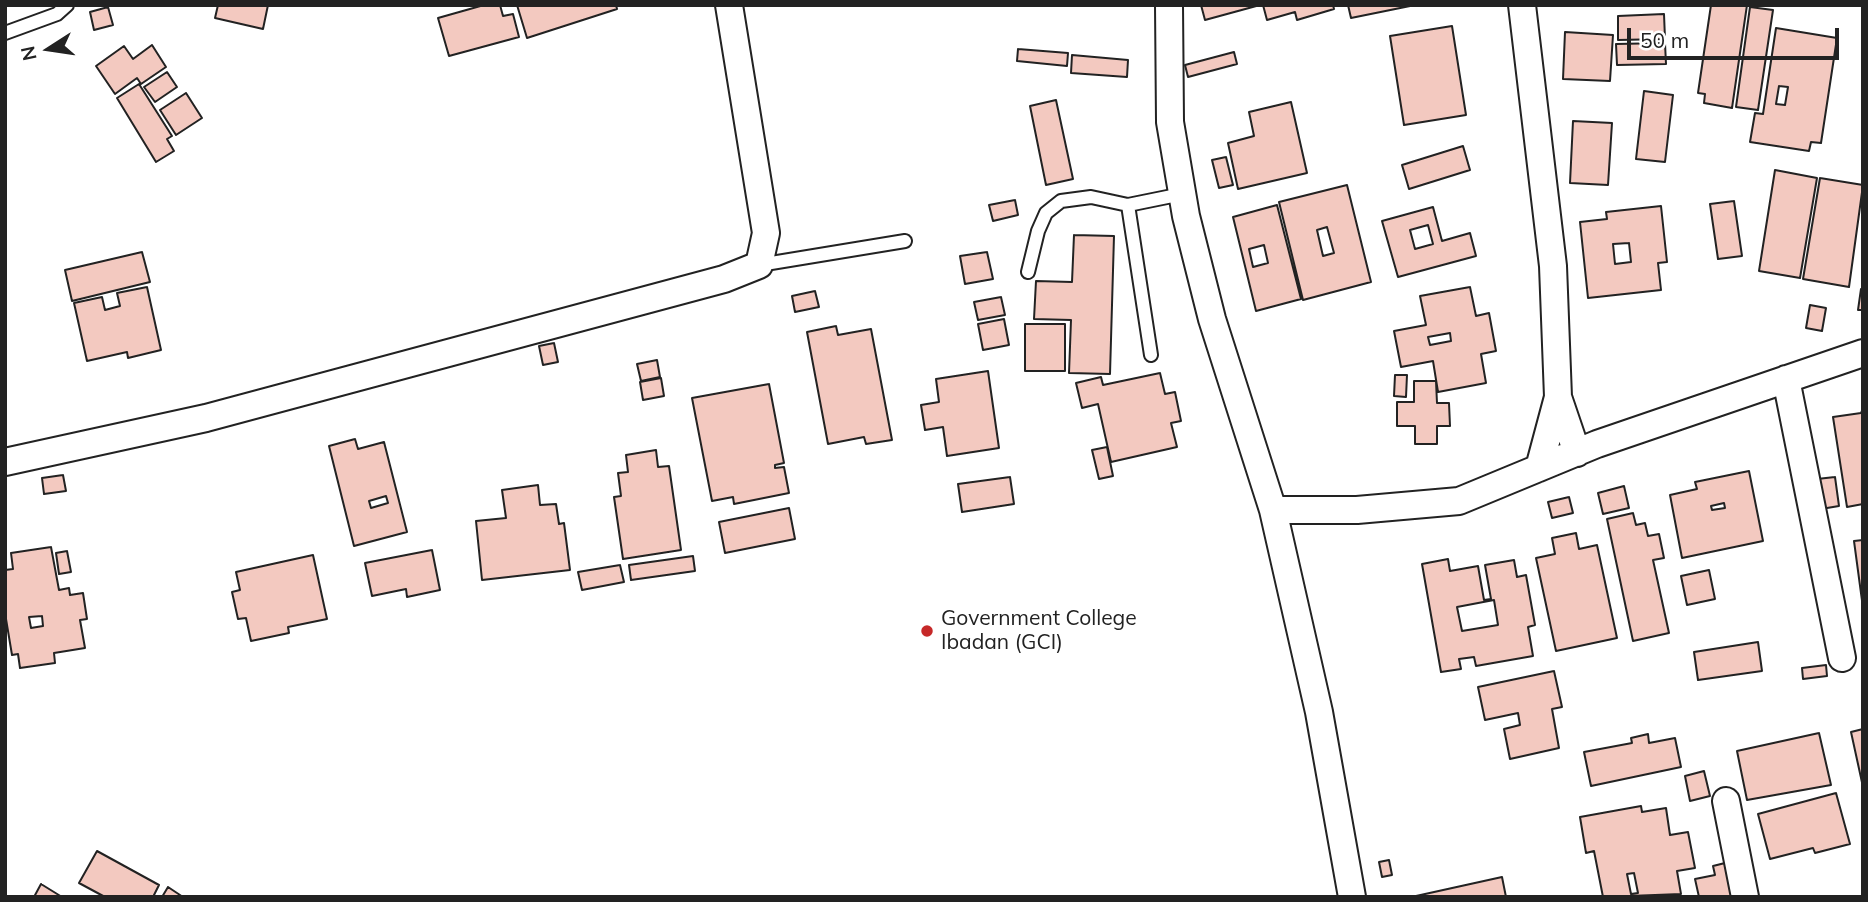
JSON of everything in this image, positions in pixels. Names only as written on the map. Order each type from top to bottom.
[{"type":"street","points":[[5,462],[206,418],[724,279],[759,265],[766,233],[729,5]]},
{"type":"street","points":[[1169,5],[1170,122],[1182,194],[1212,319],[1273,510],[1319,712],[1352,897]]},
{"type":"street","points":[[1522,5],[1553,266],[1559,397],[1577,453]]},
{"type":"street","points":[[1273,510],[1357,509],[1459,501],[1577,453],[1863,352]]},
{"type":"street","points":[[1786,380],[1842,658]]},
{"type":"street","points":[[1539,468],[1559,397]]},
{"type":"street","points":[[1726,802],[1745,897]]},
{"type":"lane","points":[[5,33],[57,14],[67,5]]},
{"type":"lane","points":[[1028,272],[1038,231],[1046,213],[1062,201],[1091,197],[1128,205],[1182,194]]},
{"type":"lane","points":[[1128,205],[1151,355]]},
{"type":"lane","points":[[759,265],[905,241]]},
{"type":"building","points":[[218,5],[268,5],[263,29],[215,18]]},
{"type":"building","points":[[484,5],[500,5],[503,16],[513,14],[519,37],[449,56],[438,18]]},
{"type":"building","points":[[517,5],[616,5],[617,9],[527,38]]},
{"type":"building","points":[[1201,5],[1260,5],[1205,20]]},
{"type":"building","points":[[1263,5],[1333,5],[1334,9],[1297,20],[1295,12],[1267,20]]},
{"type":"building","points":[[1348,5],[1415,5],[1351,18]]},
{"type":"building","points":[[1711,5],[1747,5],[1732,108],[1704,103],[1705,94],[1698,93]]},
{"type":"building","points":[[108,7],[113,25],[94,30],[90,12]]},
{"type":"building","points":[[1750,7],[1773,10],[1758,110],[1736,107]]},
{"type":"building","points":[[1664,14],[1665,39],[1618,40],[1618,16]]},
{"type":"building","points":[[1452,26],[1466,115],[1404,125],[1390,36]]},
{"type":"building","points":[[1776,28],[1837,38],[1821,143],[1811,142],[1809,151],[1750,142],[1755,113],[1763,114]],"holes":[[[1779,86],[1788,87],[1785,105],[1776,104]]]},
{"type":"building","points":[[1565,32],[1613,35],[1610,81],[1563,79]]},
{"type":"building","points":[[1665,43],[1666,64],[1617,65],[1616,44]]},
{"type":"building","points":[[152,45],[166,67],[141,84],[137,78],[115,94],[96,66],[124,46],[133,59]]},
{"type":"building","points":[[1018,49],[1068,53],[1067,66],[1017,61]]},
{"type":"building","points":[[1234,52],[1237,64],[1188,77],[1185,65]]},
{"type":"building","points":[[1072,55],[1128,60],[1127,77],[1071,73]]},
{"type":"building","points":[[167,72],[177,87],[155,102],[144,87]]},
{"type":"building","points":[[139,84],[172,136],[167,139],[174,151],[156,162],[117,98]]},
{"type":"building","points":[[1644,91],[1673,95],[1665,162],[1636,159]]},
{"type":"building","points":[[186,93],[202,118],[176,135],[160,110]]},
{"type":"building","points":[[1056,100],[1073,179],[1046,185],[1030,106]]},
{"type":"building","points":[[1291,102],[1307,173],[1238,189],[1228,143],[1254,136],[1249,112]]},
{"type":"building","points":[[1573,121],[1612,123],[1608,185],[1570,183]]},
{"type":"building","points":[[1463,146],[1470,170],[1409,189],[1402,165]]},
{"type":"building","points":[[1226,157],[1233,185],[1219,188],[1212,160]]},
{"type":"building","points":[[1775,170],[1817,178],[1800,278],[1759,271]]},
{"type":"building","points":[[1820,178],[1863,185],[1849,287],[1803,279]]},
{"type":"building","points":[[1347,185],[1371,282],[1303,300],[1279,202]],"holes":[[[1327,227],[1334,253],[1323,256],[1317,230]]]},
{"type":"building","points":[[1015,200],[1018,215],[993,221],[989,205]]},
{"type":"building","points":[[1734,201],[1742,256],[1718,259],[1710,204]]},
{"type":"building","points":[[1277,205],[1301,299],[1256,311],[1233,217]],"holes":[[[1264,245],[1268,263],[1253,267],[1249,249]]]},
{"type":"building","points":[[1661,206],[1667,262],[1658,263],[1661,290],[1588,298],[1580,222],[1607,219],[1606,212]],"holes":[[[1629,243],[1631,262],[1615,264],[1613,244]]]},
{"type":"building","points":[[1433,207],[1442,241],[1470,233],[1476,256],[1398,277],[1382,221]],"holes":[[[1428,225],[1433,244],[1415,249],[1410,230]]]},
{"type":"building","points":[[1074,235],[1114,236],[1110,374],[1069,373],[1071,320],[1034,319],[1036,281],[1072,282]]},
{"type":"building","points":[[142,252],[150,282],[72,301],[65,270]]},
{"type":"building","points":[[987,252],[993,279],[965,284],[960,256]]},
{"type":"building","points":[[147,287],[161,350],[128,358],[127,352],[87,361],[74,303],[102,297],[105,310],[120,306],[117,293]]},
{"type":"building","points":[[1470,287],[1476,316],[1489,313],[1496,351],[1481,354],[1486,383],[1438,392],[1433,361],[1401,367],[1394,331],[1426,325],[1420,296]],"holes":[[[1450,333],[1451,341],[1430,345],[1428,337]]]},
{"type":"building","points":[[1861,289],[1863,310],[1858,310]]},
{"type":"building","points":[[815,291],[819,307],[795,312],[792,296]]},
{"type":"building","points":[[1001,297],[1005,315],[978,320],[974,302]]},
{"type":"building","points":[[1810,305],[1826,308],[1822,331],[1806,328]]},
{"type":"building","points":[[1004,319],[1009,345],[983,350],[978,324]]},
{"type":"building","points":[[1025,324],[1065,324],[1065,371],[1025,371]]},
{"type":"building","points":[[836,326],[838,335],[871,329],[892,440],[866,444],[864,437],[828,444],[807,332]]},
{"type":"building","points":[[554,343],[558,362],[543,365],[539,346]]},
{"type":"building","points":[[657,360],[660,377],[641,381],[637,364]]},
{"type":"building","points":[[988,371],[999,448],[947,456],[943,427],[925,430],[921,405],[939,402],[936,379]]},
{"type":"building","points":[[1160,373],[1165,394],[1175,392],[1181,421],[1171,423],[1177,447],[1111,462],[1098,404],[1082,408],[1076,383],[1101,377],[1103,385]]},
{"type":"building","points":[[1395,375],[1407,375],[1406,397],[1394,396]]},
{"type":"building","points":[[661,378],[664,396],[643,400],[640,382]]},
{"type":"building","points":[[1414,381],[1436,381],[1437,403],[1449,403],[1450,426],[1437,426],[1437,444],[1415,444],[1415,426],[1397,426],[1397,402],[1414,402]]},
{"type":"building","points":[[769,384],[784,463],[775,465],[775,468],[784,467],[789,493],[734,504],[733,497],[712,501],[692,398]]},
{"type":"building","points":[[1863,408],[1863,504],[1847,507],[1833,417],[1861,413]]},
{"type":"building","points":[[355,439],[358,449],[384,442],[407,532],[354,546],[329,446]],"holes":[[[386,496],[388,503],[371,508],[369,501]]]},
{"type":"building","points":[[1107,447],[1113,476],[1099,479],[1092,450]]},
{"type":"building","points":[[656,450],[658,467],[669,466],[681,550],[623,559],[614,497],[621,496],[618,473],[628,472],[626,455]]},
{"type":"building","points":[[1749,471],[1763,541],[1682,558],[1670,495],[1697,489],[1695,482]],"holes":[[[1724,503],[1725,508],[1712,510],[1711,506]]]},
{"type":"building","points":[[63,475],[66,491],[44,494],[42,478]]},
{"type":"building","points":[[1010,477],[1014,504],[962,512],[958,484]]},
{"type":"building","points":[[1835,477],[1839,506],[1821,509],[1817,479]]},
{"type":"building","points":[[538,485],[540,505],[556,504],[559,524],[564,523],[570,570],[482,580],[476,521],[506,518],[502,490]]},
{"type":"building","points":[[1624,486],[1629,508],[1603,514],[1598,493]]},
{"type":"building","points":[[1569,497],[1573,513],[1552,518],[1548,502]]},
{"type":"building","points":[[789,508],[795,539],[725,553],[719,522]]},
{"type":"building","points":[[1633,513],[1636,525],[1645,523],[1648,536],[1659,534],[1664,558],[1653,560],[1669,633],[1633,641],[1607,519]]},
{"type":"building","points":[[1576,533],[1579,549],[1597,545],[1617,638],[1556,651],[1536,558],[1555,554],[1552,538]]},
{"type":"building","points":[[1863,540],[1863,608],[1854,541]]},
{"type":"building","points":[[51,547],[59,590],[69,588],[70,595],[83,593],[87,619],[80,620],[85,648],[54,653],[55,663],[20,668],[18,654],[12,655],[5,613],[5,570],[13,569],[11,553]],"holes":[[[42,616],[43,626],[31,628],[29,617]]]},
{"type":"building","points":[[432,550],[440,590],[407,597],[406,589],[372,596],[365,563]]},
{"type":"building","points":[[67,551],[71,572],[59,574],[56,553]]},
{"type":"building","points":[[313,555],[327,619],[288,627],[289,633],[251,641],[246,618],[238,619],[232,592],[240,590],[236,572]]},
{"type":"building","points":[[693,556],[695,571],[631,580],[629,565]]},
{"type":"building","points":[[1448,559],[1450,571],[1478,566],[1484,600],[1491,599],[1485,565],[1514,560],[1517,577],[1526,575],[1535,625],[1528,627],[1533,656],[1476,666],[1474,657],[1459,659],[1461,669],[1441,672],[1422,564]],"holes":[[[1494,600],[1498,625],[1462,631],[1457,607]]]},
{"type":"building","points":[[620,565],[624,582],[582,590],[578,572]]},
{"type":"building","points":[[1709,570],[1715,599],[1687,605],[1681,576]]},
{"type":"building","points":[[1758,642],[1762,671],[1698,680],[1694,652]]},
{"type":"building","points":[[1826,665],[1827,676],[1803,679],[1802,668]]},
{"type":"building","points":[[1554,671],[1562,707],[1552,709],[1559,748],[1510,759],[1504,729],[1520,725],[1518,713],[1485,720],[1478,687]]},
{"type":"building","points":[[1863,729],[1863,787],[1851,732]]},
{"type":"building","points":[[1819,733],[1831,785],[1747,800],[1737,751]]},
{"type":"building","points":[[1648,734],[1649,743],[1675,738],[1681,767],[1591,786],[1584,752],[1632,743],[1631,738]]},
{"type":"building","points":[[1704,771],[1710,796],[1690,801],[1685,776]]},
{"type":"building","points":[[1836,793],[1850,844],[1815,853],[1813,848],[1770,859],[1758,814]]},
{"type":"building","points":[[1641,806],[1642,812],[1666,808],[1670,835],[1688,832],[1695,868],[1677,871],[1681,894],[1603,897],[1594,851],[1586,853],[1580,817]],"holes":[[[1634,873],[1638,893],[1631,894],[1627,874]]]},
{"type":"building","points":[[97,851],[159,885],[153,897],[105,897],[79,883]]},
{"type":"building","points":[[1389,860],[1392,875],[1382,877],[1379,862]]},
{"type":"building","points":[[1725,863],[1732,896],[1699,897],[1695,879],[1715,875],[1713,866]]},
{"type":"building","points":[[1502,877],[1506,897],[1416,897],[1416,896]]},
{"type":"building","points":[[41,884],[62,897],[34,897]]},
{"type":"building","points":[[168,887],[183,897],[162,897]]},
{"type":"place","name":"Government College Ibadan (GCI)","points":[[927,631]]}]
